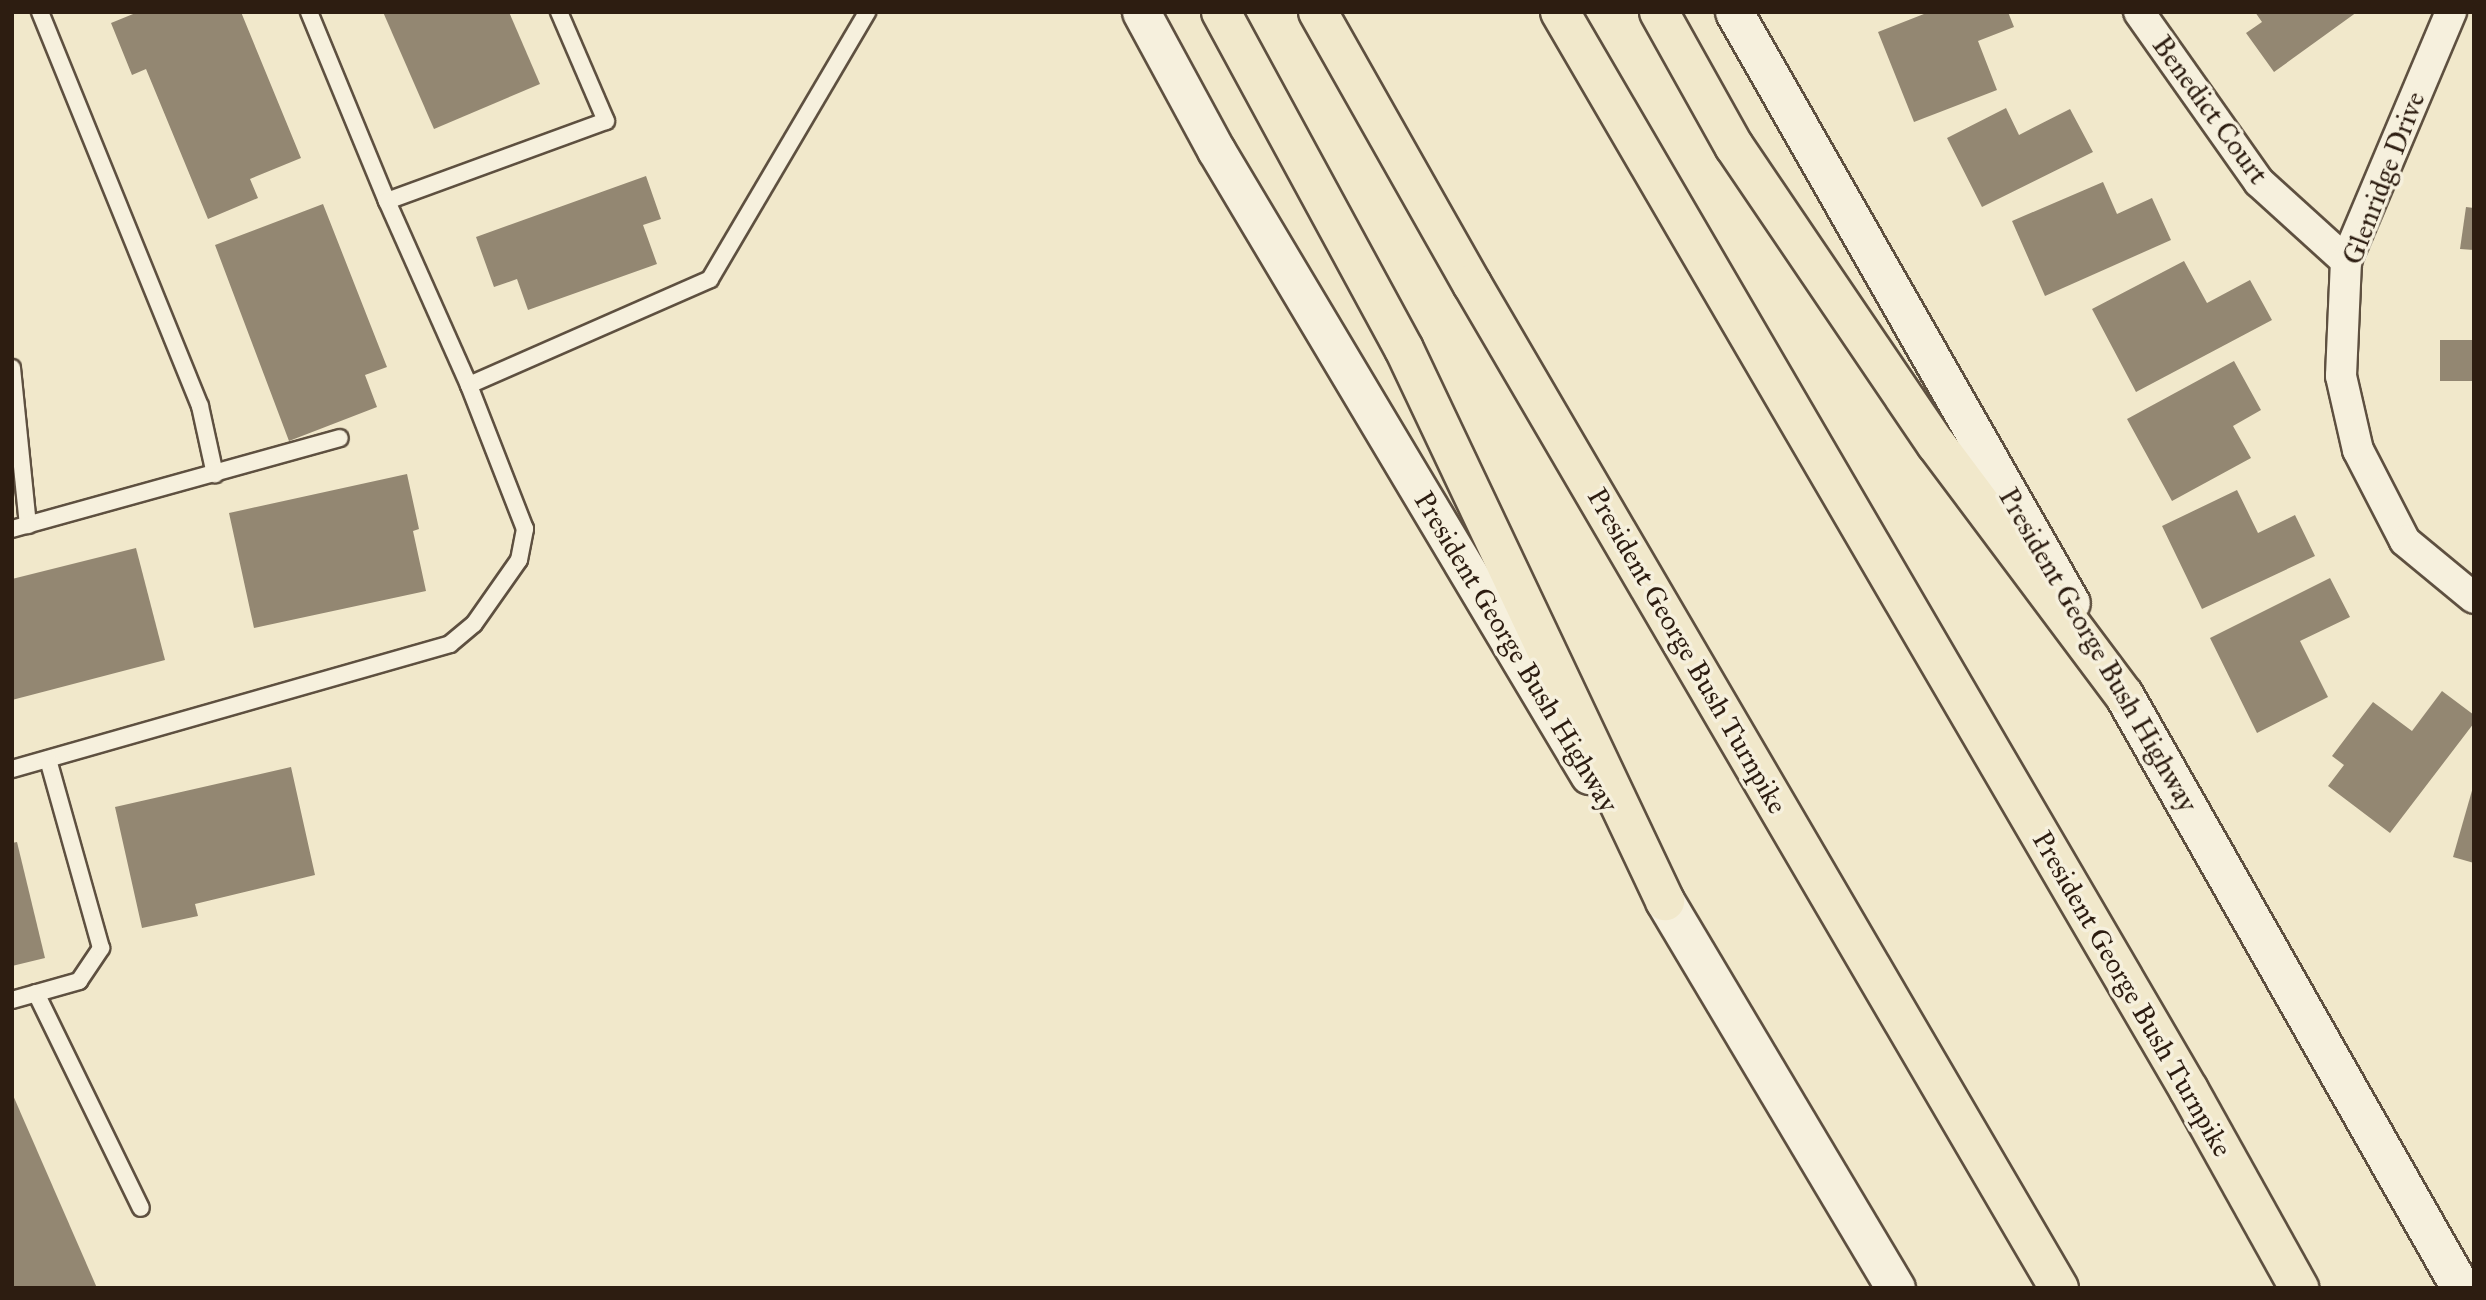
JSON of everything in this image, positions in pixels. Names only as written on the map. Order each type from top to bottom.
[{"type":"highway","points":[[1221,12],[1404,349],[1665,901]]},
{"type":"highway","name":"President George Bush Turnpike","points":[[1318,12],[1459,262],[2059,1288]]},
{"type":"highway","name":"President George Bush Turnpike","points":[[1560,12],[2170,1056],[2299,1288]]},
{"type":"highway","points":[[1659,12],[1734,146],[1936,444],[2124,695]]},
{"type":"main road","name":"President George Bush Highway","points":[[2124,695],[2461,1288]]},
{"type":"main road","name":"President George Bush Highway","points":[[1665,901],[1896,1288]]},
{"type":"street","name":"President George Bush Highway","points":[[1141,12],[1216,150],[1665,901]]},
{"type":"street","name":"President George Bush Highway","points":[[1734,12],[2124,695]]},
{"type":"street","name":"Benedict Court","points":[[2139,12],[2259,182],[2346,261]]},
{"type":"street","name":"Glenridge Drive","points":[[2451,12],[2346,261],[2341,376],[2358,450],[2404,541],[2474,598]]},
{"type":"lane","points":[[40,12],[200,405],[215,474]]},
{"type":"lane","points":[[12,769],[450,644],[474,624],[519,560],[525,529],[469,384],[387,201],[309,12]]},
{"type":"lane","points":[[387,201],[606,121],[559,12]]},
{"type":"lane","points":[[469,384],[710,279],[867,12]]},
{"type":"lane","points":[[12,368],[20,527],[340,438]]},
{"type":"lane","points":[[12,1000],[79,981],[101,948],[48,759]]},
{"type":"lane","points":[[36,993],[141,1208]]},
{"type":"building","points":[[138,12],[241,12],[301,158],[250,179],[258,198],[208,219],[146,69],[132,75],[111,23]]},
{"type":"building","points":[[383,12],[509,12],[540,84],[434,129]]},
{"type":"building","points":[[1929,12],[2008,12],[2014,27],[1978,41],[1997,90],[1914,122],[1878,32]]},
{"type":"building","points":[[2255,12],[2357,12],[2274,72],[2246,33],[2262,22]]},
{"type":"building","points":[[2006,108],[2019,135],[2070,109],[2093,152],[1982,207],[1947,138]]},
{"type":"building","points":[[646,176],[661,219],[643,225],[657,264],[528,310],[517,279],[494,287],[476,237]]},
{"type":"building","points":[[2103,182],[2117,214],[2152,198],[2171,240],[2045,296],[2012,221]]},
{"type":"building","points":[[323,204],[387,367],[365,375],[377,407],[289,441],[215,245]]},
{"type":"building","points":[[2466,207],[2474,208],[2474,250],[2460,249]]},
{"type":"building","points":[[2184,261],[2207,303],[2250,280],[2272,320],[2136,392],[2092,309]]},
{"type":"building","points":[[2440,340],[2474,340],[2474,381],[2440,381]]},
{"type":"building","points":[[2234,361],[2261,410],[2233,426],[2251,458],[2172,501],[2127,419]]},
{"type":"building","points":[[407,474],[419,529],[413,531],[426,591],[254,628],[229,513]]},
{"type":"building","points":[[2237,490],[2258,533],[2295,515],[2315,556],[2202,609],[2162,526]]},
{"type":"building","points":[[136,548],[165,660],[12,700],[12,579]]},
{"type":"building","points":[[2330,578],[2350,617],[2300,641],[2328,697],[2257,733],[2210,638]]},
{"type":"building","points":[[2442,691],[2474,715],[2474,723],[2390,833],[2328,786],[2344,765],[2332,756],[2373,702],[2412,731]]},
{"type":"building","points":[[291,767],[315,875],[195,904],[198,916],[142,928],[115,807]]},
{"type":"building","points":[[2474,787],[2474,863],[2453,857]]},
{"type":"building","points":[[17,842],[45,958],[12,966],[12,843]]},
{"type":"building","points":[[12,1093],[97,1288],[12,1288]]}]
